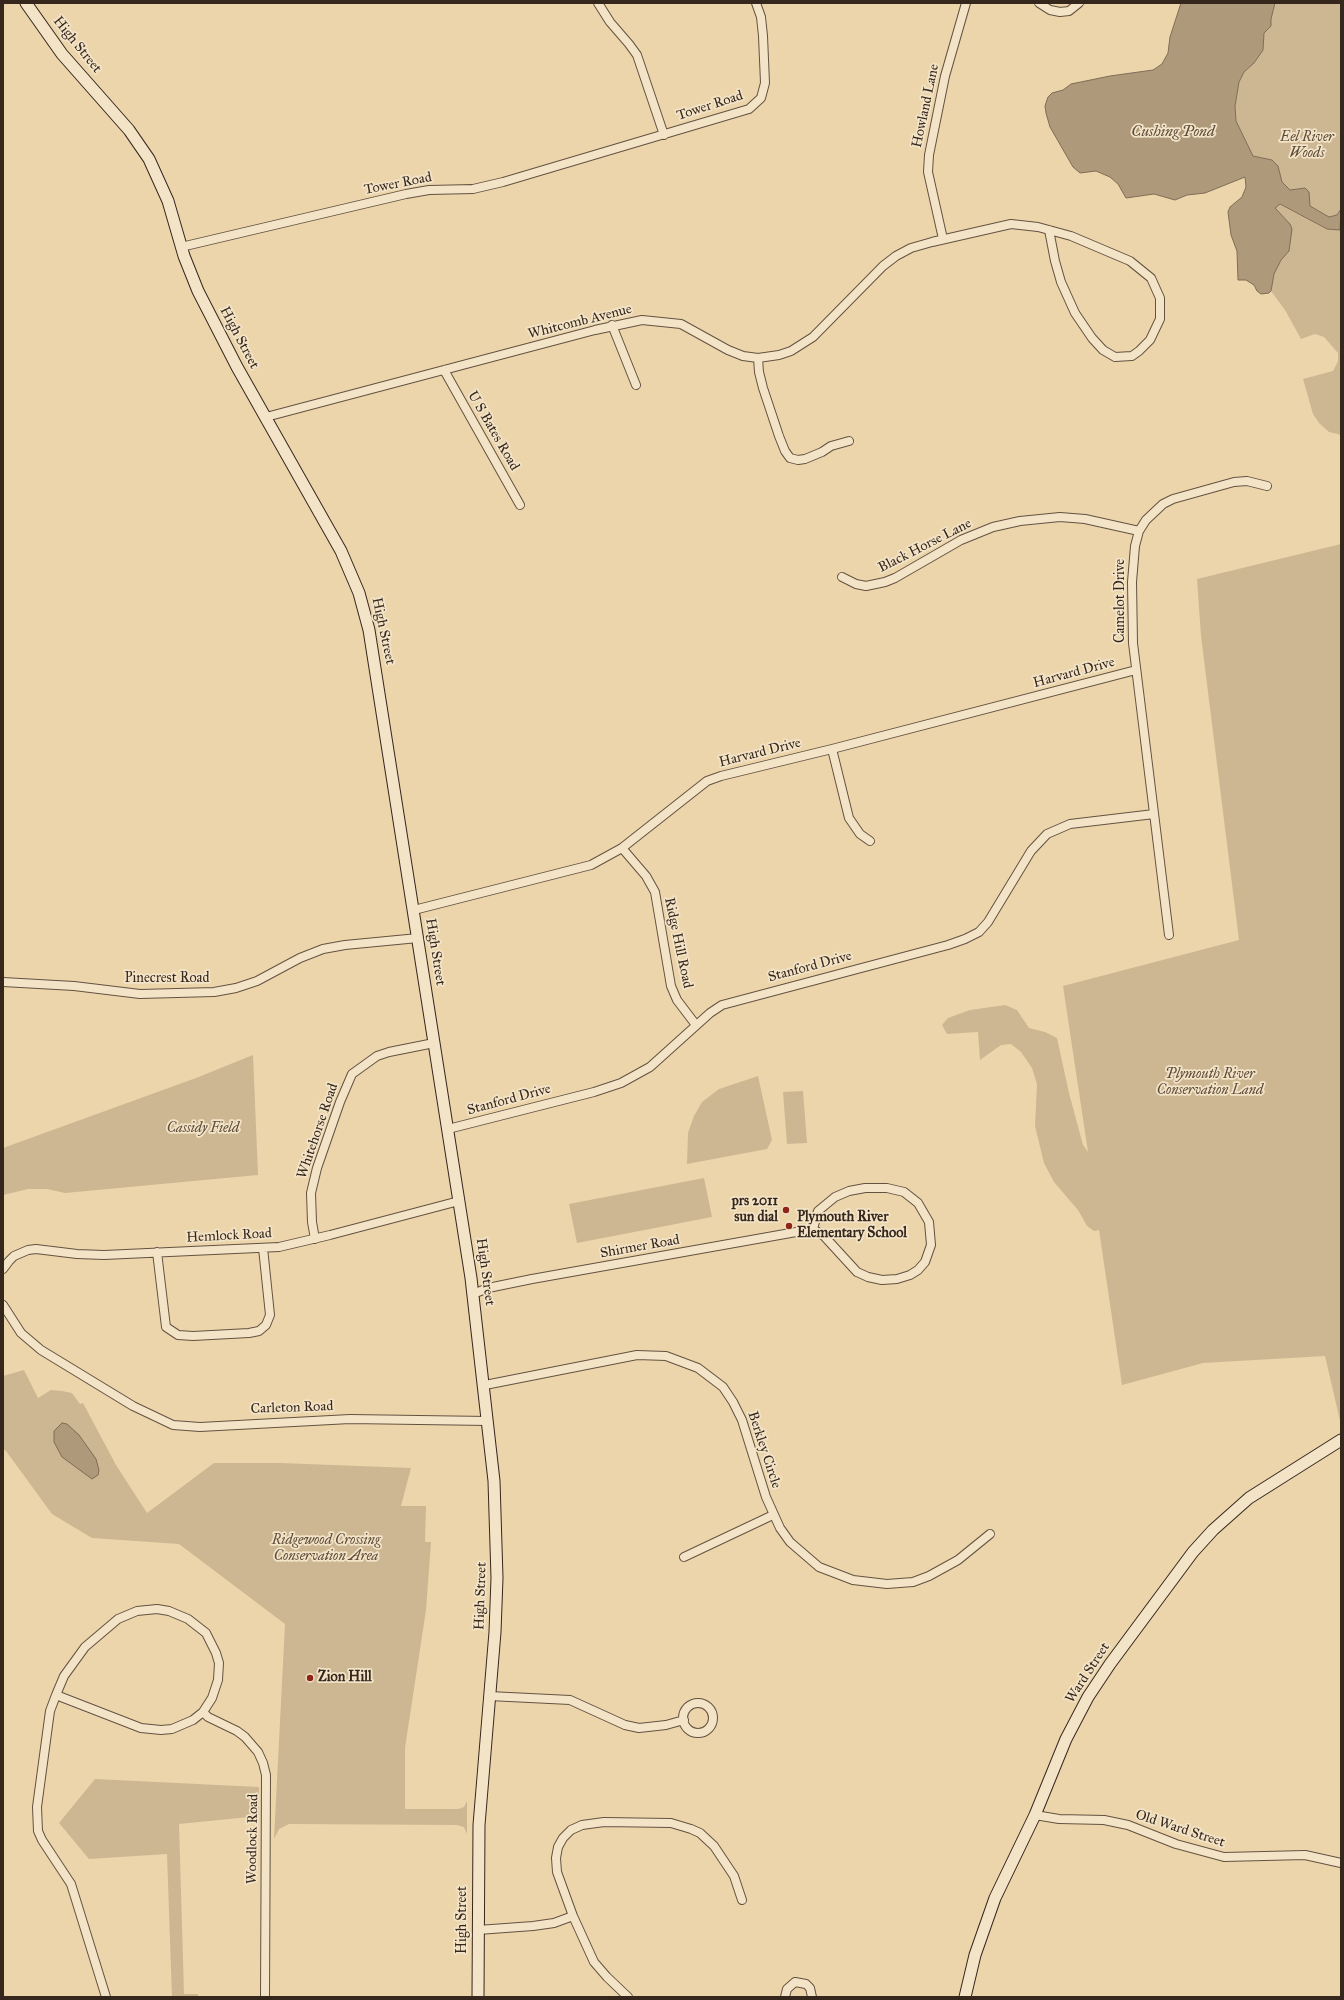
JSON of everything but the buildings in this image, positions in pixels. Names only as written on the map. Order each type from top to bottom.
[{"type":"main road","name":"High Street","points":[[26,3],[62,54],[138,142],[150,159],[163,187],[181,247],[206,307],[353,576],[363,604],[373,648],[473,1294],[485,1385],[496,1511],[496,1620],[479,1825],[478,1997]]},
{"type":"main road","name":"Ward Street","points":[[964,1997],[984,1925],[1035,1815],[1066,1740],[1088,1697],[1193,1552],[1224,1519],[1249,1498],[1341,1440]]},
{"type":"street","name":"Tower Road","points":[[598,3],[610,22],[637,55],[664,135]]},
{"type":"street","name":"Tower Road","points":[[181,247],[406,194],[429,190],[473,189],[526,176],[749,109],[761,98],[765,83],[761,17],[756,3]]},
{"type":"street","name":"Howland Lane","points":[[943,239],[928,172],[928,155],[945,76],[966,3]]},
{"type":"street","points":[[1039,3],[1050,10],[1060,12],[1069,11],[1079,3]]},
{"type":"street","name":"Whitcomb Avenue","points":[[266,417],[612,325],[642,320],[681,324],[736,353],[758,358],[779,355],[803,344],[823,328],[883,266],[896,256],[911,248],[943,239],[1010,224],[1049,230],[1118,256],[1142,269],[1151,278],[1160,298],[1160,319],[1150,340],[1132,356],[1124,358],[1115,357],[1103,350],[1092,338],[1075,313],[1065,292],[1055,261],[1049,230]]},
{"type":"street","points":[[612,325],[636,385]]},
{"type":"street","points":[[758,358],[759,372],[763,388],[779,436],[785,451],[790,458],[798,460],[805,459],[822,452],[831,446],[849,441]]},
{"type":"street","name":"U S Bates Road","points":[[444,370],[520,505]]},
{"type":"street","name":"Camelot Drive","points":[[1169,935],[1133,643],[1132,569],[1139,531],[1154,511],[1173,499],[1234,482],[1247,481],[1267,486]]},
{"type":"street","name":"Black Horse Lane","points":[[842,577],[856,584],[866,586],[885,582],[961,540],[993,528],[1020,521],[1060,517],[1084,519],[1139,531]]},
{"type":"street","name":"Harvard Drive","points":[[414,910],[571,871],[604,859],[622,848],[707,781],[721,776],[832,749],[1136,670]]},
{"type":"street","points":[[832,749],[849,818],[857,830],[870,842]]},
{"type":"street","name":"Stanford Drive","points":[[448,1129],[594,1092],[621,1083],[650,1067],[696,1025],[722,1005],[735,1000],[948,946],[965,939],[978,932],[988,922],[1031,850],[1047,834],[1070,824],[1154,814]]},
{"type":"street","name":"Ridge Hill Road","points":[[622,848],[646,876],[654,892],[671,986],[677,1000],[696,1025]]},
{"type":"street","name":"Pinecrest Road","points":[[3,982],[74,986],[140,994],[214,992],[236,988],[257,981],[300,958],[322,949],[345,945],[418,938]]},
{"type":"street","name":"Whitehorse Road","points":[[315,1239],[312,1222],[311,1194],[319,1161],[340,1102],[352,1074],[377,1056],[389,1052],[434,1043]]},
{"type":"street","points":[[865,1188],[887,1188],[904,1192],[918,1203],[929,1222],[931,1245],[925,1262],[918,1270],[910,1275],[897,1279],[882,1280],[868,1277],[857,1272],[824,1236],[813,1229],[818,1211],[835,1197],[865,1188]]},
{"type":"street","name":"Hemlock Road","points":[[3,1269],[14,1256],[36,1249],[91,1255],[263,1248],[315,1239],[459,1201]]},
{"type":"street","name":"Shirmer Road","points":[[473,1294],[488,1288],[532,1279],[813,1229]]},
{"type":"street","points":[[157,1252],[166,1327],[178,1335],[193,1336],[249,1333],[259,1331],[266,1325],[270,1315],[263,1248]]},
{"type":"street","name":"Carleton Road","points":[[3,1305],[14,1324],[41,1350],[149,1415],[173,1425],[185,1427],[343,1419],[488,1421]]},
{"type":"street","name":"Berkley Circle","points":[[485,1385],[636,1356],[666,1356],[693,1366],[711,1376],[723,1387],[733,1402],[742,1420],[773,1515],[790,1542],[819,1567],[837,1576],[871,1584],[899,1584],[929,1576],[958,1560],[990,1534]]},
{"type":"street","points":[[684,1558],[773,1515]]},
{"type":"street","points":[[56,1695],[130,1723],[151,1729],[172,1729],[182,1726],[203,1712],[212,1698],[218,1680],[219,1663],[211,1641],[200,1627],[188,1619],[169,1611],[157,1609],[137,1611],[118,1619],[99,1633],[85,1647],[70,1666],[56,1695],[48,1720],[37,1807],[38,1831],[42,1840],[71,1884],[106,1997]]},
{"type":"street","points":[[489,1696],[570,1700],[625,1725],[639,1728],[658,1727],[684,1720]]},
{"type":"street","name":"Woodlock Road","points":[[203,1712],[208,1717],[246,1737],[258,1752],[263,1762],[266,1775],[265,1997]]},
{"type":"street","name":"Old Ward Street","points":[[1035,1815],[1059,1819],[1104,1820],[1128,1825],[1176,1844],[1224,1857],[1305,1855],[1341,1863]]},
{"type":"street","points":[[628,1997],[594,1962],[573,1916],[557,1872],[556,1858],[558,1847],[563,1838],[571,1830],[582,1825],[604,1822],[671,1823],[691,1829],[700,1834],[714,1846],[734,1876],[742,1900]]},
{"type":"street","points":[[478,1930],[533,1926],[554,1922],[573,1916]]},
{"type":"street","points":[[785,1997],[787,1989],[791,1984],[802,1982],[810,1988],[812,1997]]},
{"type":"green space","points":[[1275,3],[1341,3],[1341,209],[1337,215],[1329,217],[1310,206],[1305,188],[1290,190],[1281,182],[1278,166],[1272,160],[1253,156],[1236,121],[1235,106],[1239,82],[1244,72],[1254,63],[1263,50],[1264,33],[1271,26]]},
{"type":"green space","name":"Eel River Woods","points":[[1279,204],[1326,229],[1341,229],[1341,435],[1329,432],[1319,423],[1313,414],[1303,379],[1333,371],[1338,361],[1338,353],[1324,337],[1315,334],[1301,339],[1285,310],[1271,291],[1274,274],[1281,259],[1289,251],[1290,224],[1275,208]]},
{"type":"green space","name":"Plymouth River Conservation Land","points":[[1341,544],[1341,1425],[1325,1356],[1203,1363],[1122,1385],[1099,1230],[1094,1231],[1087,1226],[1078,1210],[1054,1182],[1044,1163],[1035,1126],[1037,1084],[1032,1068],[1021,1052],[1011,1044],[1001,1045],[980,1060],[978,1032],[947,1034],[942,1025],[948,1018],[970,1010],[1005,1005],[1017,1010],[1029,1028],[1045,1032],[1057,1038],[1069,1093],[1083,1145],[1088,1152],[1063,986],[1239,940],[1201,636],[1197,579]]},
{"type":"green space","name":"Cassidy Field","points":[[253,1055],[258,1175],[65,1193],[47,1189],[28,1189],[3,1195],[3,1148],[196,1078]]},
{"type":"green space","points":[[758,1076],[772,1140],[767,1149],[687,1164],[688,1133],[694,1116],[702,1102],[719,1089]]},
{"type":"green space","points":[[803,1091],[807,1143],[787,1144],[783,1092]]},
{"type":"green space","points":[[704,1178],[712,1217],[577,1243],[569,1204]]},
{"type":"green space","name":"Ridgewood Crossing Conservation Area","points":[[24,1370],[38,1398],[51,1390],[62,1391],[72,1393],[80,1404],[83,1403],[116,1465],[147,1513],[214,1463],[280,1463],[411,1468],[401,1506],[426,1506],[425,1542],[431,1542],[426,1610],[405,1748],[405,1809],[458,1809],[464,1807],[467,1801],[467,1834],[464,1827],[457,1825],[289,1824],[279,1829],[274,1839],[285,1624],[179,1544],[92,1538],[52,1514],[3,1449],[3,1376]]},
{"type":"green space","points":[[95,1779],[259,1787],[259,1816],[179,1824],[184,1994],[198,1994],[198,1997],[172,1997],[167,1854],[89,1859],[59,1823]]},
{"type":"water","name":"Cushing Pond","points":[[1181,3],[1275,3],[1271,26],[1264,33],[1263,50],[1254,63],[1244,72],[1239,82],[1235,106],[1236,121],[1253,156],[1272,160],[1278,166],[1282,182],[1290,190],[1305,188],[1309,192],[1310,206],[1329,217],[1337,215],[1341,209],[1340,230],[1327,229],[1280,204],[1275,208],[1290,224],[1292,229],[1289,251],[1281,260],[1274,274],[1271,291],[1269,293],[1261,294],[1257,291],[1254,285],[1246,280],[1238,280],[1237,251],[1231,235],[1228,212],[1230,207],[1242,197],[1246,187],[1245,177],[1205,193],[1187,195],[1175,200],[1154,194],[1126,198],[1118,184],[1110,177],[1096,171],[1080,173],[1073,167],[1050,127],[1045,106],[1048,97],[1052,93],[1063,90],[1071,84],[1110,76],[1153,70],[1162,64],[1168,53],[1170,37]]},
{"type":"water","points":[[62,1423],[67,1424],[79,1435],[96,1459],[99,1470],[98,1475],[92,1479],[62,1457],[54,1442],[54,1431]]},
{"type":"place","name":"prs 2011 sun dial","points":[[786,1210]]},
{"type":"place","name":"Plymouth River Elementary School","points":[[789,1226]]},
{"type":"place","name":"Zion Hill","points":[[310,1678]]}]
